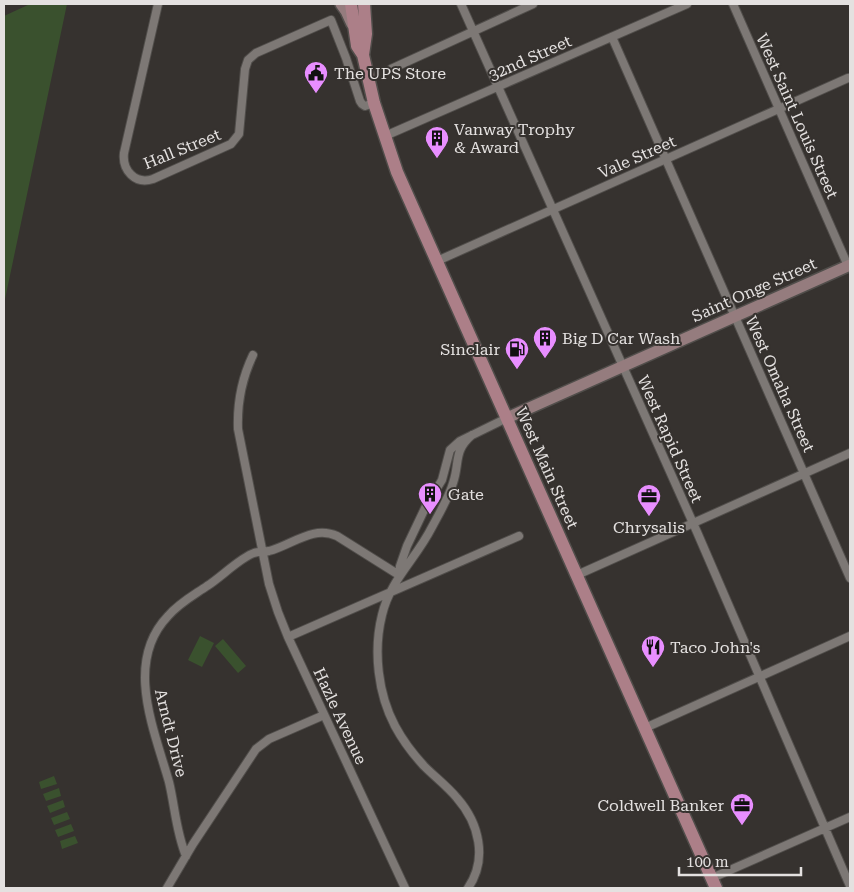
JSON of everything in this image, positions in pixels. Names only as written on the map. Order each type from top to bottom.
[{"type":"main road","points":[[351,4],[354,31]]},
{"type":"main road","points":[[364,4],[365,50]]},
{"type":"main road","name":"West Main Street","points":[[354,31],[357,46],[365,50],[374,103],[402,182],[714,883]]},
{"type":"street","name":"Hall Street","points":[[158,4],[123,160],[128,173],[140,180],[153,179],[225,147],[234,141],[240,128],[246,64],[256,54],[331,20],[362,104],[365,106],[374,103]]},
{"type":"street","name":"West Main Street","points":[[341,4],[349,16],[354,31]]},
{"type":"street","name":"West Main Street","points":[[358,4],[365,50]]},
{"type":"street","name":"West Rapid Street","points":[[461,4],[760,677],[850,886]]},
{"type":"street","points":[[391,69],[533,4]]},
{"type":"street","name":"32nd Street","points":[[385,136],[687,4]]},
{"type":"street","name":"West Saint Louis Street","points":[[732,4],[849,266]]},
{"type":"street","name":"West Omaha Street","points":[[612,37],[850,578]]},
{"type":"street","points":[[346,58],[365,50]]},
{"type":"street","name":"Vale Street","points":[[437,260],[848,78]]},
{"type":"street","name":"Saint Onge Street","points":[[507,418],[849,266]]},
{"type":"street","name":"Hazle Avenue","points":[[254,354],[243,380],[238,422],[262,552],[274,600],[288,637],[405,888]]},
{"type":"street","points":[[399,575],[407,546],[426,506],[442,480],[450,450],[460,441],[507,418]]},
{"type":"street","points":[[468,888],[476,876],[480,857],[472,821],[455,796],[426,768],[403,739],[390,717],[378,667],[378,642],[382,615],[390,593],[399,575],[426,540],[452,486],[458,452],[465,441],[472,435]]},
{"type":"street","points":[[577,575],[850,453]]},
{"type":"street","name":"Arndt Drive","points":[[186,856],[177,827],[171,791],[146,696],[144,676],[148,651],[157,629],[179,605],[244,558],[316,533],[329,533],[399,575]]},
{"type":"street","points":[[288,637],[519,536]]},
{"type":"street","points":[[645,728],[850,636]]},
{"type":"street","points":[[168,888],[186,856],[256,749],[269,739],[324,715]]},
{"type":"street","points":[[714,883],[850,817]]},
{"type":"green space","points":[[30,4],[67,4],[4,304],[4,16]]},
{"type":"green space","points":[[200,636],[214,643],[202,667],[188,660]]},
{"type":"green space","points":[[223,639],[246,666],[238,673],[215,646]]},
{"type":"green space","points":[[54,776],[57,784],[41,789],[39,782]]},
{"type":"green space","points":[[59,788],[61,796],[46,801],[43,794]]},
{"type":"green space","points":[[63,800],[65,807],[50,813],[47,806]]},
{"type":"green space","points":[[67,812],[70,819],[54,825],[51,818]]},
{"type":"green space","points":[[71,824],[74,831],[58,837],[55,830]]},
{"type":"green space","points":[[75,836],[78,843],[62,849],[60,841]]},
{"type":"place","name":"The UPS Store","points":[[316,94]]},
{"type":"place","name":"Vanway Trophy & Award","points":[[437,159]]},
{"type":"place","name":"Big D Car Wash","points":[[545,359]]},
{"type":"place","name":"Sinclair","points":[[517,370]]},
{"type":"place","name":"Gate","points":[[430,515]]},
{"type":"place","name":"Chrysalis","points":[[649,517]]},
{"type":"place","name":"Taco John's","points":[[653,668]]},
{"type":"place","name":"Coldwell Banker","points":[[742,826]]}]
